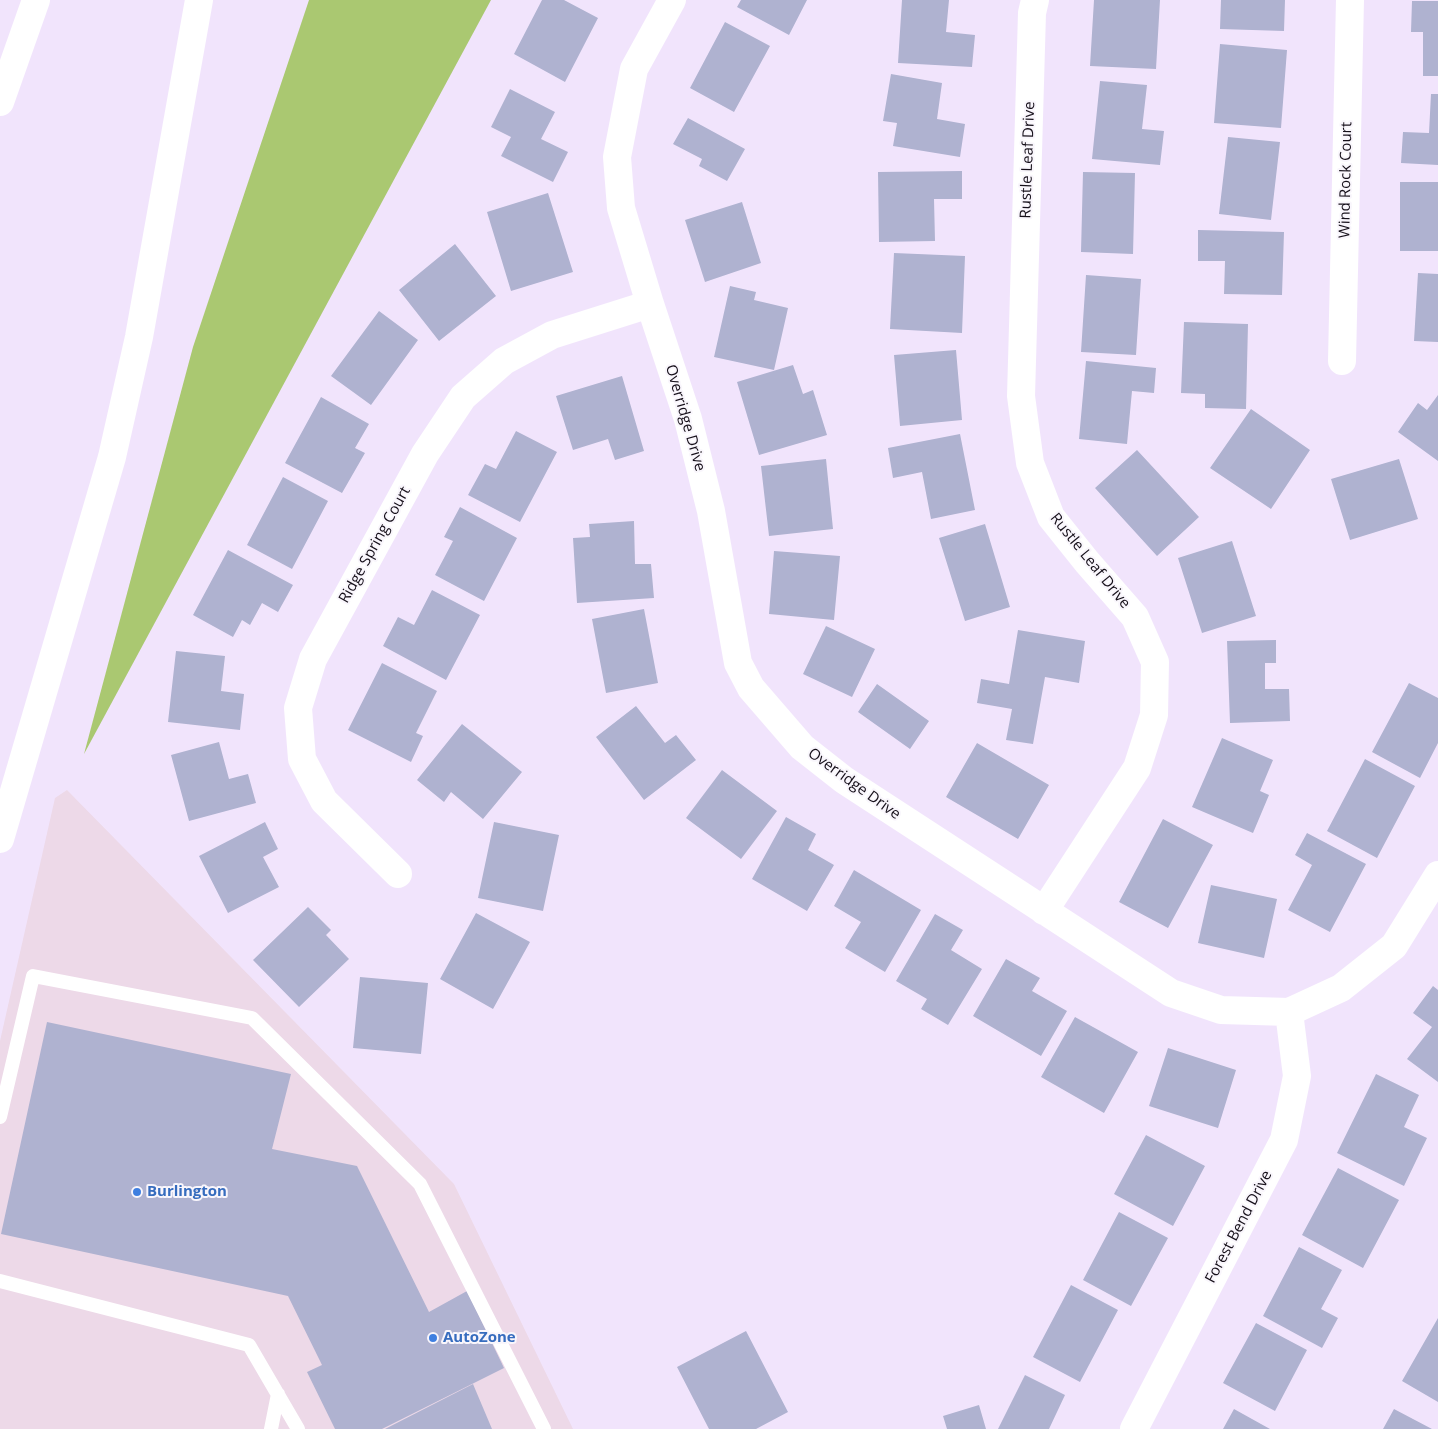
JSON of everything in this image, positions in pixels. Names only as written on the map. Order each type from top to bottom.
[{"type":"main road","points":[[0,102],[36,0]]},
{"type":"main road","points":[[0,839],[112,457],[139,337],[199,0]]},
{"type":"main road","name":"Overridge Drive","points":[[672,0],[634,69],[617,156],[621,208],[688,419],[711,511],[738,663],[751,688],[802,746],[844,780],[1171,993],[1221,1010],[1289,1012],[1341,988],[1394,946],[1438,875]]},
{"type":"main road","name":"Rustle Leaf Drive","points":[[1035,0],[1032,13],[1021,396],[1030,463],[1051,517],[1135,617],[1155,662],[1154,715],[1136,768],[1044,911]]},
{"type":"main road","name":"Wind Rock Court","points":[[1342,360],[1350,0]]},
{"type":"main road","name":"Ridge Spring Court","points":[[398,874],[324,802],[302,759],[298,708],[313,659],[425,454],[463,397],[504,361],[552,335],[650,304]]},
{"type":"main road","name":"Forest Bend Drive","points":[[1134,1429],[1284,1140],[1296,1076],[1289,1012]]},
{"type":"lane","points":[[0,1117],[33,976],[252,1018],[420,1184],[544,1429]]},
{"type":"lane","points":[[0,1281],[249,1345],[298,1429]]},
{"type":"lane","points":[[271,1429],[278,1394]]},
{"type":"shaded area","points":[[67,790],[454,1184],[573,1429],[0,1429],[0,1041],[55,798]]},
{"type":"green space","points":[[309,0],[491,0],[84,754],[193,347]]},
{"type":"building","points":[[542,0],[564,0],[598,18],[565,82],[514,54]]},
{"type":"building","points":[[741,0],[807,0],[789,35],[737,7]]},
{"type":"building","points":[[902,0],[949,0],[946,32],[975,35],[972,67],[898,63]]},
{"type":"building","points":[[1094,0],[1160,0],[1156,69],[1090,66]]},
{"type":"building","points":[[1221,0],[1285,0],[1284,31],[1220,29]]},
{"type":"building","points":[[1412,1],[1438,1],[1438,76],[1423,76],[1423,32],[1411,32]]},
{"type":"building","points":[[725,22],[770,46],[734,112],[690,88]]},
{"type":"building","points":[[1220,44],[1287,50],[1281,128],[1214,123]]},
{"type":"building","points":[[891,74],[942,83],[937,119],[965,124],[960,157],[893,146],[897,123],[883,121]]},
{"type":"building","points":[[1100,81],[1147,85],[1142,129],[1164,131],[1160,165],[1092,159]]},
{"type":"building","points":[[510,89],[555,112],[541,139],[568,152],[553,182],[501,156],[511,137],[491,127]]},
{"type":"building","points":[[1431,94],[1438,94],[1438,165],[1401,163],[1403,132],[1429,133]]},
{"type":"building","points":[[688,118],[745,149],[727,181],[699,166],[702,159],[673,144]]},
{"type":"building","points":[[1228,137],[1280,142],[1271,220],[1219,214]]},
{"type":"building","points":[[962,171],[962,199],[934,199],[935,241],[879,242],[878,172]]},
{"type":"building","points":[[1083,172],[1135,173],[1133,254],[1081,252]]},
{"type":"building","points":[[1400,182],[1438,182],[1438,251],[1400,251]]},
{"type":"building","points":[[548,193],[573,272],[511,291],[487,212]]},
{"type":"building","points":[[742,202],[761,263],[705,282],[685,220]]},
{"type":"building","points":[[1198,230],[1284,232],[1282,295],[1224,294],[1225,261],[1198,261]]},
{"type":"building","points":[[455,244],[496,296],[439,341],[399,290]]},
{"type":"building","points":[[894,253],[965,256],[962,333],[890,329]]},
{"type":"building","points":[[1418,273],[1438,274],[1438,342],[1414,341]]},
{"type":"building","points":[[1086,275],[1141,279],[1136,355],[1081,352]]},
{"type":"building","points":[[730,286],[756,292],[754,300],[788,308],[774,370],[714,357]]},
{"type":"building","points":[[379,311],[418,340],[371,405],[331,376]]},
{"type":"building","points":[[1184,322],[1248,324],[1246,409],[1205,408],[1205,394],[1181,393]]},
{"type":"building","points":[[956,350],[962,420],[900,426],[894,355]]},
{"type":"building","points":[[1086,361],[1156,368],[1154,393],[1132,391],[1127,444],[1079,439]]},
{"type":"building","points":[[793,365],[803,394],[813,390],[827,435],[759,455],[737,382]]},
{"type":"building","points":[[622,376],[644,451],[615,460],[608,439],[573,450],[556,396]]},
{"type":"building","points":[[1438,395],[1438,461],[1398,432],[1418,403],[1427,410]]},
{"type":"building","points":[[321,397],[369,424],[355,448],[365,453],[342,493],[285,463]]},
{"type":"building","points":[[1251,409],[1310,450],[1271,509],[1210,468]]},
{"type":"building","points":[[516,431],[557,452],[520,522],[468,495],[485,464],[496,469]]},
{"type":"building","points":[[960,434],[975,510],[931,519],[922,472],[893,478],[888,448]]},
{"type":"building","points":[[1137,450],[1199,517],[1157,556],[1095,488]]},
{"type":"building","points":[[826,459],[833,529],[769,536],[761,466]]},
{"type":"building","points":[[1399,459],[1418,519],[1350,540],[1331,479]]},
{"type":"building","points":[[283,477],[328,501],[292,569],[247,545]]},
{"type":"building","points":[[460,507],[517,538],[484,601],[435,575],[453,541],[444,537]]},
{"type":"building","points":[[634,521],[635,564],[651,564],[654,598],[577,603],[573,538],[590,537],[589,524]]},
{"type":"building","points":[[985,524],[1010,607],[965,621],[939,538]]},
{"type":"building","points":[[1232,541],[1256,616],[1202,633],[1178,558]]},
{"type":"building","points":[[228,550],[293,585],[278,612],[262,603],[250,625],[242,620],[233,637],[193,615]]},
{"type":"building","points":[[774,551],[840,556],[834,620],[769,614]]},
{"type":"building","points":[[432,590],[480,615],[446,680],[383,646],[398,617],[414,625]]},
{"type":"building","points":[[644,609],[658,683],[606,693],[592,619]]},
{"type":"building","points":[[826,626],[875,649],[852,697],[803,674]]},
{"type":"building","points":[[1018,630],[1085,641],[1079,683],[1045,677],[1033,744],[1006,740],[1012,709],[977,703],[981,679],[1009,684]]},
{"type":"building","points":[[1276,640],[1276,663],[1265,663],[1265,689],[1289,689],[1290,721],[1230,723],[1227,641]]},
{"type":"building","points":[[176,651],[225,656],[221,691],[244,694],[240,730],[168,722]]},
{"type":"building","points":[[382,663],[437,691],[416,733],[423,736],[411,762],[348,730]]},
{"type":"building","points":[[1409,683],[1438,698],[1438,743],[1420,778],[1372,752]]},
{"type":"building","points":[[877,684],[929,721],[910,749],[858,712]]},
{"type":"building","points":[[636,706],[665,743],[676,735],[696,760],[644,800],[596,737]]},
{"type":"building","points":[[462,724],[522,772],[483,819],[451,792],[444,802],[417,780]]},
{"type":"building","points":[[1222,738],[1273,760],[1260,791],[1269,795],[1253,833],[1192,807]]},
{"type":"building","points":[[219,742],[229,779],[248,774],[256,803],[189,821],[171,755]]},
{"type":"building","points":[[977,743],[1049,785],[1018,839],[946,797]]},
{"type":"building","points":[[1365,759],[1415,786],[1377,858],[1327,831]]},
{"type":"building","points":[[722,770],[777,811],[741,859],[686,818]]},
{"type":"building","points":[[786,817],[816,834],[808,850],[834,865],[807,911],[752,879]]},
{"type":"building","points":[[1163,819],[1213,845],[1168,928],[1119,902]]},
{"type":"building","points":[[265,822],[278,849],[263,857],[279,887],[228,913],[199,856]]},
{"type":"building","points":[[494,822],[559,835],[543,911],[478,898]]},
{"type":"building","points":[[1307,833],[1366,864],[1330,932],[1288,910],[1312,865],[1295,855]]},
{"type":"building","points":[[854,870],[921,910],[885,972],[845,948],[861,922],[834,906]]},
{"type":"building","points":[[1211,885],[1277,899],[1264,958],[1198,943]]},
{"type":"building","points":[[308,907],[331,930],[326,935],[349,959],[299,1007],[253,960]]},
{"type":"building","points":[[476,913],[530,942],[493,1009],[440,979]]},
{"type":"building","points":[[935,914],[963,930],[951,950],[982,969],[948,1025],[921,1009],[927,999],[896,981]]},
{"type":"building","points":[[1006,959],[1040,978],[1032,991],[1067,1011],[1041,1056],[973,1016]]},
{"type":"building","points":[[360,977],[428,983],[421,1054],[353,1048]]},
{"type":"building","points":[[1433,986],[1438,990],[1438,1082],[1407,1059],[1432,1027],[1413,1013]]},
{"type":"building","points":[[1075,1017],[1138,1052],[1104,1113],[1041,1077]]},
{"type":"building","points":[[47,1022],[291,1074],[272,1149],[357,1166],[429,1312],[467,1291],[504,1368],[382,1429],[335,1429],[307,1372],[322,1365],[288,1296],[1,1234]]},
{"type":"building","points":[[1168,1048],[1236,1070],[1218,1128],[1149,1106]]},
{"type":"building","points":[[1376,1074],[1419,1095],[1404,1127],[1427,1138],[1404,1186],[1337,1153]]},
{"type":"building","points":[[1146,1135],[1205,1166],[1173,1226],[1114,1194]]},
{"type":"building","points":[[1338,1168],[1399,1200],[1363,1268],[1302,1235]]},
{"type":"building","points":[[1119,1212],[1168,1238],[1131,1306],[1083,1280]]},
{"type":"building","points":[[1299,1247],[1342,1270],[1321,1309],[1338,1318],[1322,1348],[1263,1316]]},
{"type":"building","points":[[1071,1285],[1118,1310],[1080,1382],[1033,1357]]},
{"type":"building","points":[[1438,1318],[1438,1402],[1402,1381]]},
{"type":"building","points":[[1256,1323],[1307,1350],[1275,1411],[1223,1383]]},
{"type":"building","points":[[746,1331],[788,1412],[756,1429],[709,1429],[677,1367]]},
{"type":"building","points":[[1025,1375],[1065,1395],[1049,1429],[998,1429]]},
{"type":"building","points":[[473,1384],[492,1429],[385,1429]]},
{"type":"building","points":[[979,1405],[986,1429],[947,1429],[943,1416]]},
{"type":"building","points":[[1234,1409],[1270,1429],[1223,1429]]},
{"type":"building","points":[[1394,1409],[1432,1429],[1383,1429]]},
{"type":"place","name":"Burlington","points":[[137,1192]]},
{"type":"place","name":"AutoZone","points":[[433,1338]]}]
